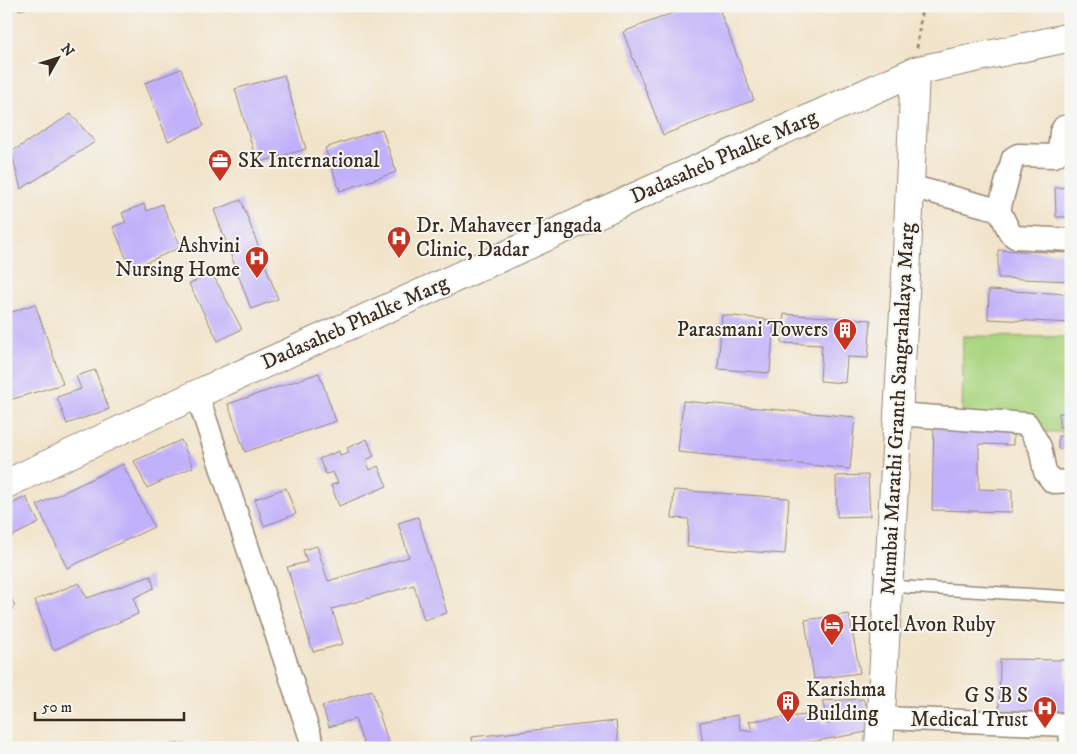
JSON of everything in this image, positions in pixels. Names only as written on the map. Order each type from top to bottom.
[{"type":"street","name":"Dadasaheb Phalke Marg","points":[[6,484],[197,394],[915,71],[1071,37]]},
{"type":"street","name":"Mumbai Marathi Granth Sangrahalaya Marg","points":[[879,748],[915,71]]},
{"type":"street","points":[[1071,126],[1064,127],[1061,132],[1059,153],[1054,156],[1018,155],[1013,158],[999,210],[1010,233],[1015,237],[1071,240]]},
{"type":"street","points":[[910,186],[999,210]]},
{"type":"street","points":[[197,394],[314,748]]},
{"type":"street","points":[[898,414],[1027,424],[1040,447],[1045,472],[1053,482],[1071,481]]},
{"type":"street","points":[[881,718],[1070,725],[1071,748]]},
{"type":"lane","points":[[889,586],[1071,597]]},
{"type":"path","points":[[915,71],[922,6]]},
{"type":"green space","points":[[963,336],[1071,337],[1071,432],[962,431]]},
{"type":"building","points":[[691,6],[718,6],[754,100],[663,135],[623,32]]},
{"type":"building","points":[[181,69],[204,126],[168,141],[145,83]]},
{"type":"building","points":[[284,75],[306,149],[257,163],[235,89]]},
{"type":"building","points":[[71,114],[95,142],[21,189],[11,152]]},
{"type":"building","points":[[382,129],[396,172],[340,191],[325,148]]},
{"type":"building","points":[[1071,187],[1071,217],[1056,217],[1055,188]]},
{"type":"building","points":[[241,200],[278,299],[251,309],[214,210]]},
{"type":"building","points":[[144,204],[147,211],[162,204],[181,247],[131,269],[113,227],[126,222],[122,213]]},
{"type":"building","points":[[998,250],[1071,253],[1071,281],[998,278]]},
{"type":"building","points":[[212,273],[242,329],[218,341],[189,284]]},
{"type":"building","points":[[989,290],[1071,294],[1071,323],[988,319]]},
{"type":"building","points":[[35,304],[63,384],[6,401],[6,314]]},
{"type":"building","name":"Parasmani Towers","points":[[784,314],[871,320],[868,358],[847,357],[845,383],[820,381],[822,345],[782,343]]},
{"type":"building","points":[[722,315],[774,320],[770,373],[718,369]]},
{"type":"building","points":[[95,370],[109,409],[67,424],[57,397],[81,389],[76,376]]},
{"type":"building","points":[[319,373],[336,421],[245,452],[228,404]]},
{"type":"building","points":[[683,401],[855,417],[850,469],[678,452]]},
{"type":"building","points":[[1059,413],[1071,414],[1071,427],[1059,427]]},
{"type":"building","points":[[934,422],[1013,424],[1013,445],[979,444],[979,489],[1012,490],[1012,512],[932,510]]},
{"type":"building","points":[[1058,436],[1071,436],[1071,450],[1058,449]]},
{"type":"building","points":[[367,439],[374,456],[366,460],[370,470],[378,466],[387,486],[339,506],[331,485],[338,483],[333,472],[326,474],[319,459],[339,451],[340,455],[349,452],[347,448]]},
{"type":"building","points":[[181,440],[193,467],[147,488],[134,461]]},
{"type":"building","points":[[123,464],[154,527],[67,568],[37,505]]},
{"type":"building","points":[[868,475],[870,516],[837,517],[836,476]]},
{"type":"building","points":[[286,488],[296,514],[264,526],[255,499]]},
{"type":"building","points":[[674,490],[789,498],[785,554],[687,547],[689,519],[672,518]]},
{"type":"building","points":[[26,497],[39,523],[6,539],[6,507]]},
{"type":"building","points":[[418,517],[447,613],[424,620],[414,585],[332,609],[343,644],[313,652],[287,567],[307,562],[303,550],[317,546],[328,581],[409,557],[398,523]]},
{"type":"building","points":[[151,576],[154,588],[134,598],[138,614],[53,650],[35,600],[79,583],[87,598]]},
{"type":"building","points":[[6,589],[15,606],[6,610]]},
{"type":"building","name":"Hotel Avon Ruby","points":[[849,614],[860,673],[814,679],[805,620]]},
{"type":"building","points":[[1000,659],[1066,660],[1066,712],[999,711]]},
{"type":"building","points":[[372,690],[390,748],[365,748],[355,719],[329,727],[322,706]]},
{"type":"building","name":"Karishma Building","points":[[863,699],[870,712],[867,732],[776,748],[703,748],[700,722],[738,715],[740,729],[752,731],[749,721],[817,714],[821,722],[829,724],[822,701]]},
{"type":"building","points":[[616,721],[619,747],[474,748],[472,737]]},
{"type":"building","points":[[185,743],[185,748],[155,748],[155,746]]},
{"type":"railway","points":[[6,9],[38,6]]},
{"type":"place","name":"SK International","points":[[220,182]]},
{"type":"place","name":"Dr. Mahaveer Jangada Clinic, Dadar","points":[[399,259]]},
{"type":"place","name":"Ashvini Nursing Home","points":[[257,279]]},
{"type":"place","name":"Parasmani Towers","points":[[845,351]]},
{"type":"place","name":"Hotel Avon Ruby","points":[[832,646]]},
{"type":"place","name":"Karishma Building","points":[[788,723]]},
{"type":"place","name":"G S B S Medical Trust","points":[[1045,729]]}]
